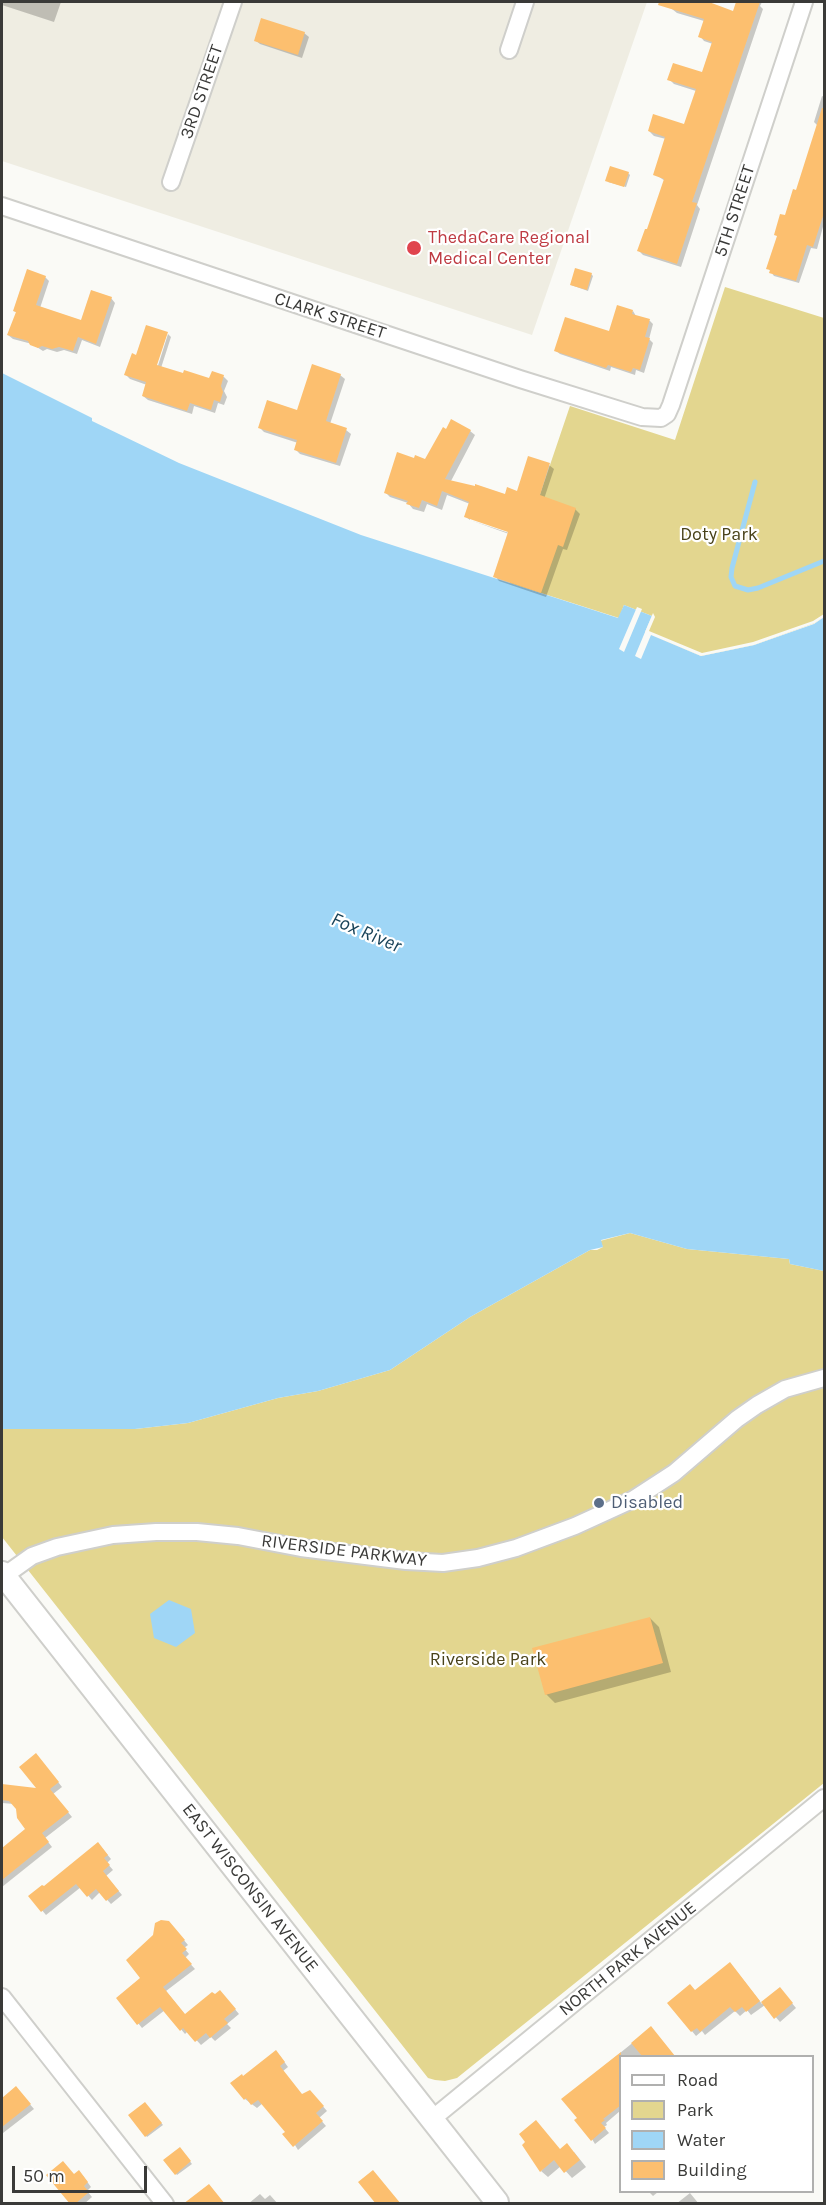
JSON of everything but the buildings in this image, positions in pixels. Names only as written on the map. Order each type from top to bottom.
[{"type":"main road","name":"EAST WISCONSIN AVENUE","points":[[3,1574],[497,2203]]},
{"type":"street","name":"3RD STREET","points":[[171,182],[233,2]]},
{"type":"street","points":[[509,50],[525,2]]},
{"type":"street","name":"5TH STREET","points":[[661,418],[667,414],[671,405],[804,2]]},
{"type":"street","name":"CLARK STREET","points":[[2,206],[510,375],[642,417],[661,418]]},
{"type":"street","name":"RIVERSIDE PARKWAY","points":[[3,1574],[32,1556],[57,1547],[113,1535],[156,1532],[228,1535],[406,1561],[443,1563],[478,1558],[516,1548],[575,1526],[634,1499],[674,1473],[737,1419],[757,1405],[785,1389],[825,1378]]},
{"type":"street","name":"NORTH PARK AVENUE","points":[[432,2119],[825,1798]]},
{"type":"street","points":[[2,1998],[165,2204]]},
{"type":"shaded area","name":"ThedaCare Regional Medical Center","points":[[2,2],[647,2],[532,335],[2,161]]},
{"type":"green space","name":"Doty Park","points":[[725,287],[824,318],[824,617],[815,623],[754,645],[701,656],[645,633],[652,616],[624,605],[619,618],[510,583],[570,406],[675,440]]},
{"type":"green space","name":"Riverside Park","points":[[630,1233],[687,1249],[789,1259],[790,1264],[824,1271],[824,1783],[457,2078],[445,2081],[435,2080],[428,2078],[2,1537],[2,1429],[135,1429],[188,1423],[278,1398],[318,1391],[390,1370],[470,1317],[590,1250],[603,1247],[600,1241]]},
{"type":"water","name":"Fox River","points":[[2,373],[92,418],[92,421],[179,463],[361,535],[618,618],[624,605],[652,616],[645,632],[701,656],[754,645],[814,624],[824,617],[824,1271],[790,1264],[789,1259],[687,1249],[630,1233],[601,1240],[603,1247],[590,1250],[470,1317],[390,1370],[318,1391],[278,1398],[188,1423],[135,1429],[2,1429]]},
{"type":"water","points":[[169,1600],[191,1609],[195,1633],[176,1647],[154,1638],[150,1614]]},
{"type":"pier","points":[[637,607],[642,609],[624,652],[619,649]]},
{"type":"pier","points":[[653,613],[655,617],[649,631],[702,653],[753,642],[813,621],[824,614],[824,617],[815,623],[754,645],[701,656],[651,635],[641,659],[635,656]]},
{"type":"waterway","points":[[755,482],[732,568],[731,577],[735,586],[748,590],[758,588],[824,561]]},
{"type":"place","name":"ThedaCare Regional Medical Center","points":[[414,248]]},
{"type":"place","name":"Disabled","points":[[599,1503]]}]
